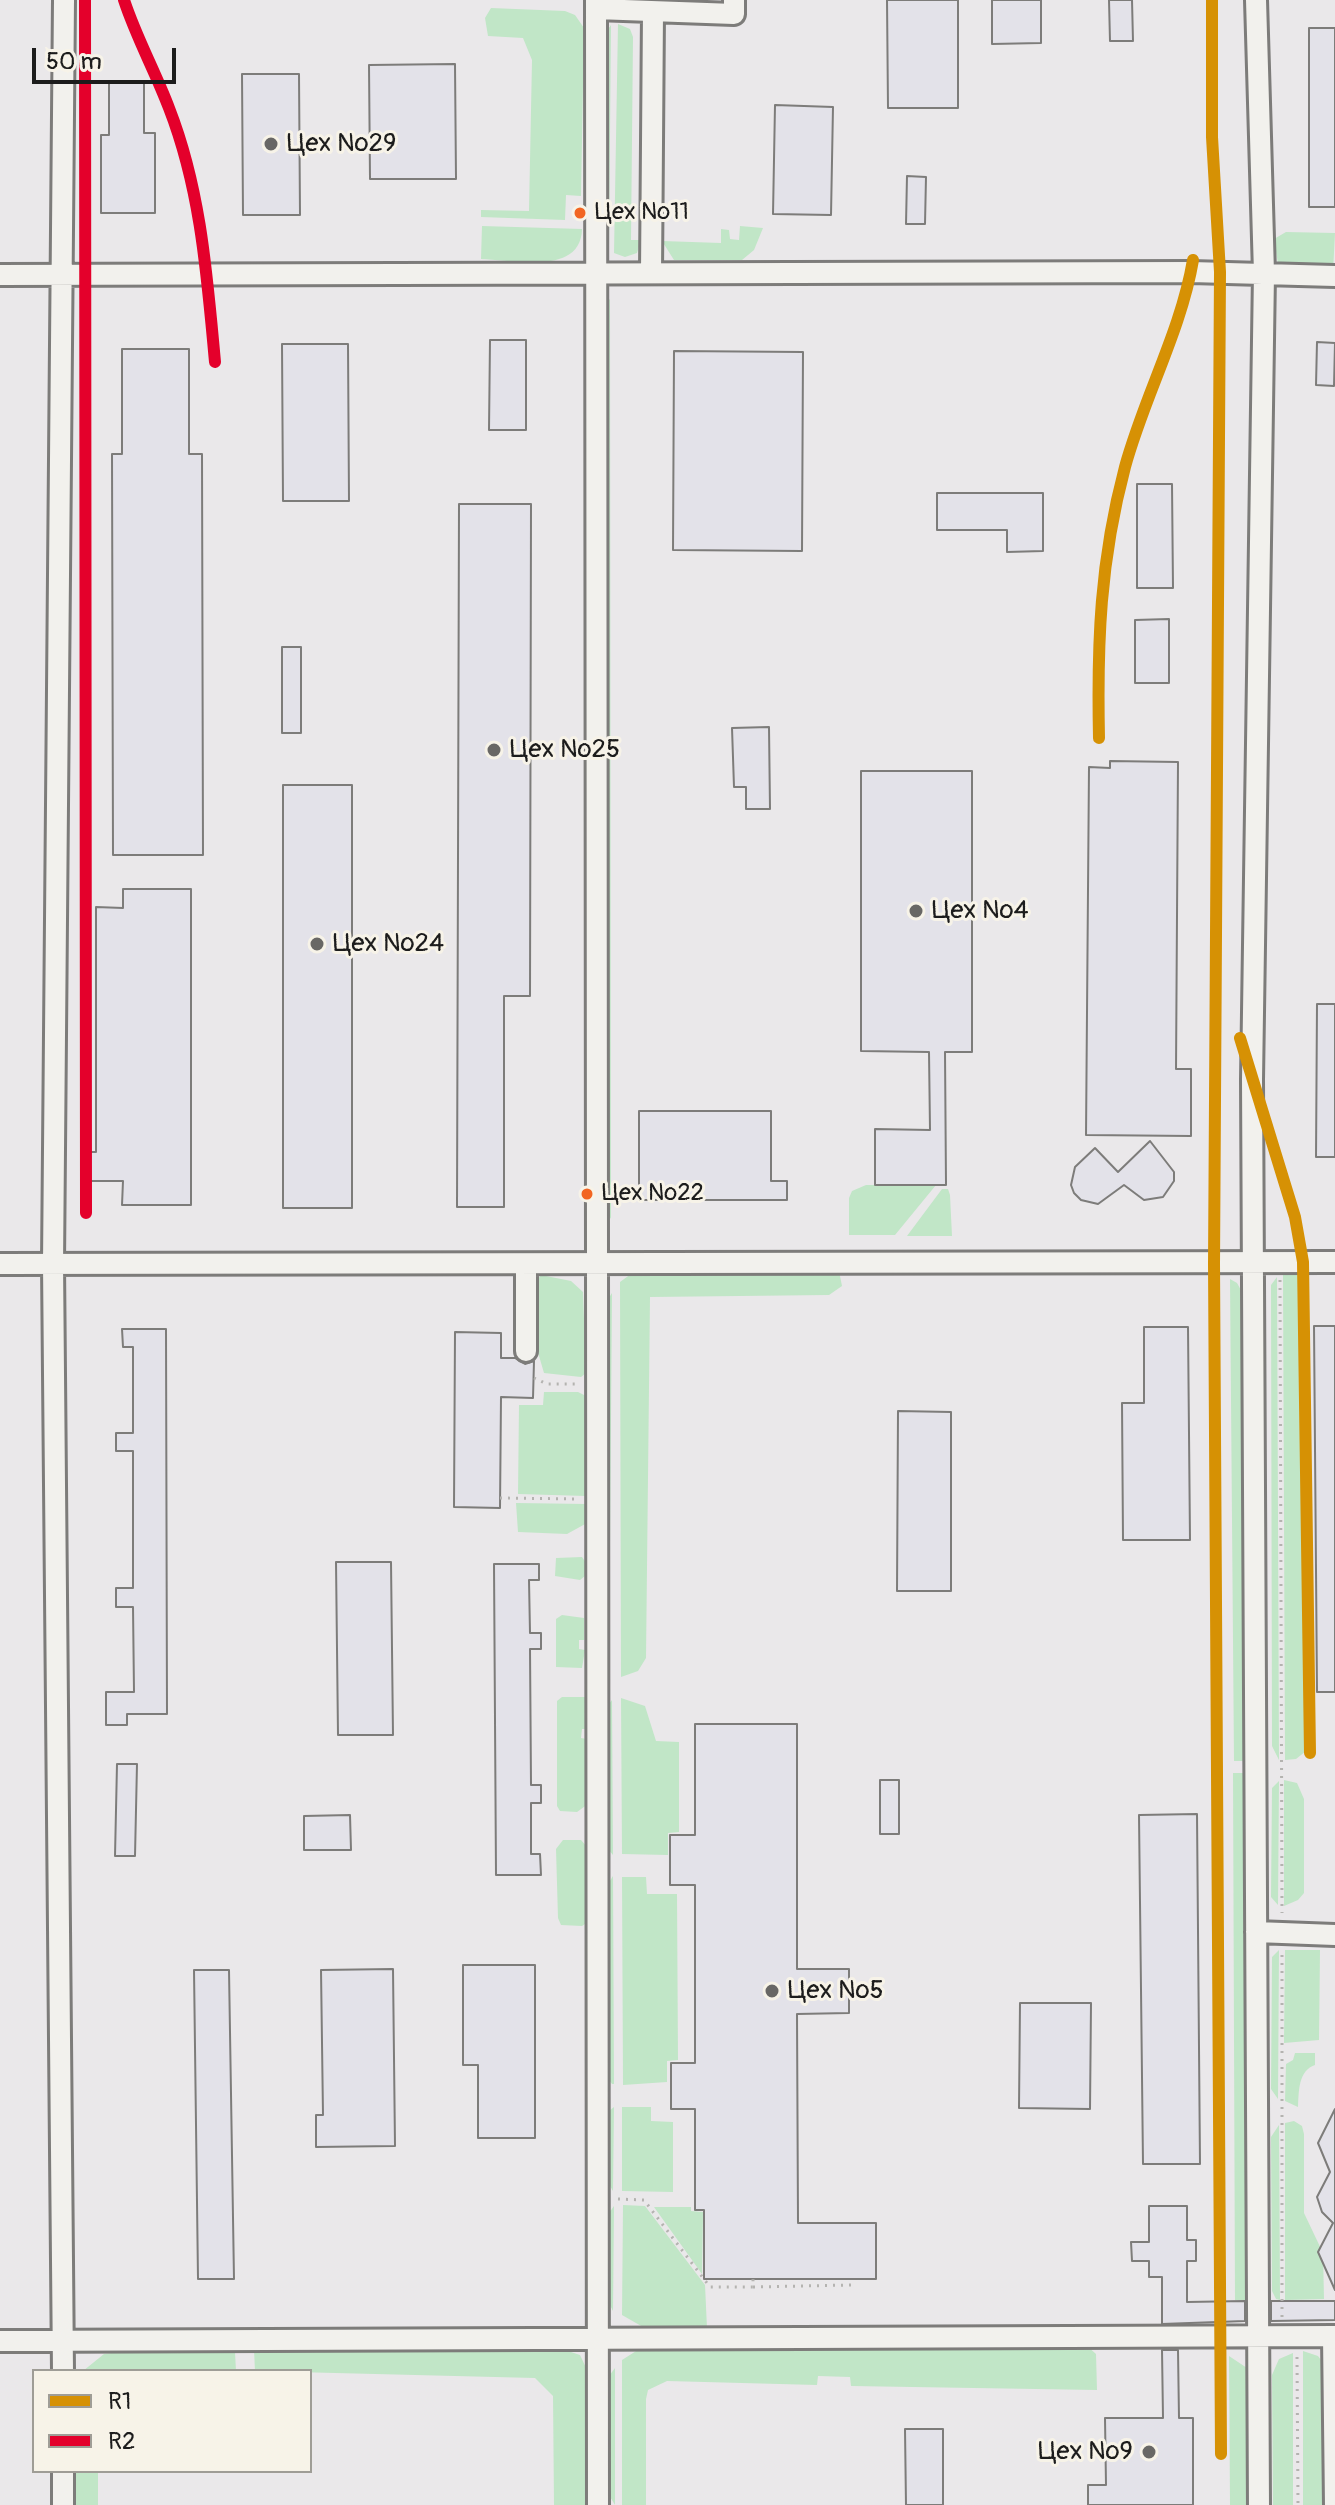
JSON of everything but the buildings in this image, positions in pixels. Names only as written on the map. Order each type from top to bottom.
[{"type":"lane","points":[[63,2369],[53,1263],[59,275],[64,0]]},
{"type":"lane","points":[[598,2505],[594,1265],[596,5],[653,12],[734,14],[734,0]]},
{"type":"lane","points":[[1256,0],[1264,273],[1252,1262],[1259,2505]]},
{"type":"lane","points":[[651,273],[653,12]]},
{"type":"lane","points":[[0,275],[1264,273],[1335,276]]},
{"type":"lane","points":[[0,1264],[1335,1262]]},
{"type":"lane","points":[[526,1265],[526,1351]]},
{"type":"lane","points":[[1256,1932],[1335,1935]]},
{"type":"lane","points":[[0,2341],[1334,2336],[1335,2505]]},
{"type":"lane","points":[[63,2473],[63,2505]]},
{"type":"path","points":[[1280,1262],[1282,1933],[1289,2336],[1298,2505]]},
{"type":"path","points":[[534,1378],[547,1384],[595,1384]]},
{"type":"path","points":[[500,1498],[595,1499]]},
{"type":"path","points":[[618,2199],[644,2200],[710,2287],[851,2285],[851,2279]]},
{"type":"path","points":[[753,2279],[753,2287]]},
{"type":"shaded area","points":[[0,0],[1335,0],[1335,2505],[0,2505]]},
{"type":"green space","points":[[491,8],[565,11],[575,15],[584,28],[581,196],[566,195],[565,220],[481,217],[481,210],[529,211],[532,60],[523,38],[488,36],[485,18]]},
{"type":"green space","points":[[618,24],[630,29],[633,37],[631,240],[641,240],[637,253],[625,257],[614,253]]},
{"type":"green space","points":[[611,25],[609,247],[605,243],[604,35]]},
{"type":"green space","points":[[482,226],[582,229],[579,244],[570,254],[543,262],[527,262],[481,259]]},
{"type":"green space","points":[[740,226],[763,228],[754,250],[742,260],[674,260],[662,241],[721,243],[721,229],[729,230],[730,239],[739,240]]},
{"type":"green space","points":[[1286,232],[1335,233],[1333,272],[1288,271],[1278,264],[1274,239]]},
{"type":"green space","points":[[610,299],[611,1219],[606,1211],[605,304]]},
{"type":"green space","points":[[866,1185],[936,1185],[895,1235],[849,1235],[849,1198],[852,1191]]},
{"type":"green space","points":[[942,1189],[948,1189],[950,1195],[952,1236],[907,1236]]},
{"type":"green space","points":[[635,1271],[839,1271],[842,1286],[829,1295],[650,1297],[646,1658],[638,1671],[621,1677],[620,1282]]},
{"type":"green space","points":[[1299,1271],[1306,1751],[1296,1759],[1285,1760],[1283,1272]]},
{"type":"green space","points":[[541,1275],[571,1281],[583,1292],[586,1373],[581,1377],[544,1373],[537,1349],[538,1279]]},
{"type":"green space","points":[[1277,1277],[1279,1760],[1272,1746],[1271,1285]]},
{"type":"green space","points":[[1230,1279],[1237,1283],[1247,1301],[1250,1761],[1234,1761]]},
{"type":"green space","points":[[612,1293],[610,1545],[607,1542],[605,1304]]},
{"type":"green space","points":[[544,1392],[578,1392],[586,1396],[586,1496],[518,1494],[519,1405],[543,1405]]},
{"type":"green space","points":[[516,1503],[586,1504],[587,1523],[567,1534],[518,1532]]},
{"type":"green space","points":[[582,1557],[586,1563],[585,1576],[580,1580],[555,1576],[556,1558]]},
{"type":"green space","points":[[610,1560],[610,1675],[605,1668],[607,1562]]},
{"type":"green space","points":[[562,1615],[584,1618],[584,1640],[579,1640],[579,1649],[585,1650],[582,1668],[556,1667],[556,1619]]},
{"type":"green space","points":[[562,1697],[585,1697],[587,1729],[582,1729],[581,1738],[587,1739],[588,1804],[577,1812],[560,1811],[557,1806],[557,1701]]},
{"type":"green space","points":[[621,1698],[645,1706],[656,1741],[679,1742],[679,1832],[668,1833],[668,1855],[622,1854]]},
{"type":"green space","points":[[612,1700],[613,1855],[608,1849],[606,1708]]},
{"type":"green space","points":[[1233,1773],[1250,1773],[1252,2300],[1235,2300]]},
{"type":"green space","points":[[1284,1780],[1297,1783],[1304,1799],[1304,1893],[1298,1900],[1284,1906]]},
{"type":"green space","points":[[1279,1781],[1278,1905],[1271,1897],[1272,1788]]},
{"type":"green space","points":[[563,1840],[581,1840],[587,1847],[588,1922],[582,1926],[561,1925],[558,1918],[556,1849]]},
{"type":"green space","points":[[613,1876],[612,2084],[609,2080],[608,1884]]},
{"type":"green space","points":[[622,1877],[646,1877],[647,1894],[677,1894],[678,2060],[667,2061],[667,2082],[623,2085]]},
{"type":"green space","points":[[1279,1950],[1278,2099],[1271,2089],[1272,1957]]},
{"type":"green space","points":[[1285,1950],[1320,1950],[1319,2040],[1284,2043]]},
{"type":"green space","points":[[1295,2053],[1315,2053],[1315,2065],[1305,2072],[1300,2082],[1298,2107],[1285,2101],[1286,2064],[1293,2060]]},
{"type":"green space","points":[[614,2107],[613,2191],[610,2186],[609,2111]]},
{"type":"green space","points":[[622,2107],[651,2107],[651,2121],[673,2122],[673,2192],[622,2191]]},
{"type":"green space","points":[[1294,2121],[1302,2126],[1304,2134],[1304,2213],[1323,2253],[1324,2299],[1285,2300],[1285,2123]]},
{"type":"green space","points":[[1279,2125],[1280,2300],[1272,2291],[1271,2137]]},
{"type":"green space","points":[[623,2205],[645,2206],[705,2285],[707,2328],[643,2327],[622,2315]]},
{"type":"green space","points":[[614,2206],[613,2311],[608,2301],[609,2213]]},
{"type":"green space","points":[[654,2207],[691,2207],[691,2211],[703,2212],[702,2274]]},
{"type":"green space","points":[[644,2346],[1087,2346],[1096,2354],[1097,2390],[851,2386],[850,2377],[818,2376],[817,2385],[667,2381],[648,2390],[646,2399],[646,2505],[622,2505],[622,2360]]},
{"type":"green space","points":[[254,2350],[571,2352],[580,2355],[589,2374],[590,2505],[554,2505],[553,2396],[535,2378],[255,2369]]},
{"type":"green space","points":[[1303,2351],[1318,2356],[1326,2367],[1328,2505],[1303,2505]]},
{"type":"green space","points":[[235,2352],[236,2369],[85,2369],[104,2354]]},
{"type":"green space","points":[[1293,2353],[1293,2505],[1273,2505],[1272,2375],[1279,2359]]},
{"type":"green space","points":[[1229,2356],[1250,2370],[1254,2505],[1230,2505]]},
{"type":"green space","points":[[615,2368],[615,2505],[609,2495],[609,2376]]},
{"type":"green space","points":[[75,2473],[98,2473],[98,2505],[75,2505]]},
{"type":"transit line","name":"R2","points":[[85,0],[86,1213]]},
{"type":"transit line","name":"R2","points":[[124,0],[169,108],[189,170],[201,234],[215,362]]},
{"type":"transit line","name":"R1","points":[[1212,0],[1212,137],[1220,272],[1214,1263],[1221,2454]]},
{"type":"transit line","name":"R1","points":[[1099,738],[1102,602],[1110,536],[1125,467],[1180,312],[1193,260]]},
{"type":"transit line","name":"R1","points":[[1240,1038],[1295,1217],[1303,1262],[1310,1753]]},
{"type":"place","name":"Цех №29","points":[[271,144]]},
{"type":"place","name":"Цех №11","points":[[580,213]]},
{"type":"place","name":"Цех №25","points":[[494,750]]},
{"type":"place","name":"Цех №4","points":[[916,911]]},
{"type":"place","name":"Цех №24","points":[[317,944]]},
{"type":"place","name":"Цех №22","points":[[587,1194]]},
{"type":"place","name":"Цех №5","points":[[772,1991]]},
{"type":"place","name":"Цех №9","points":[[1149,2452]]}]
